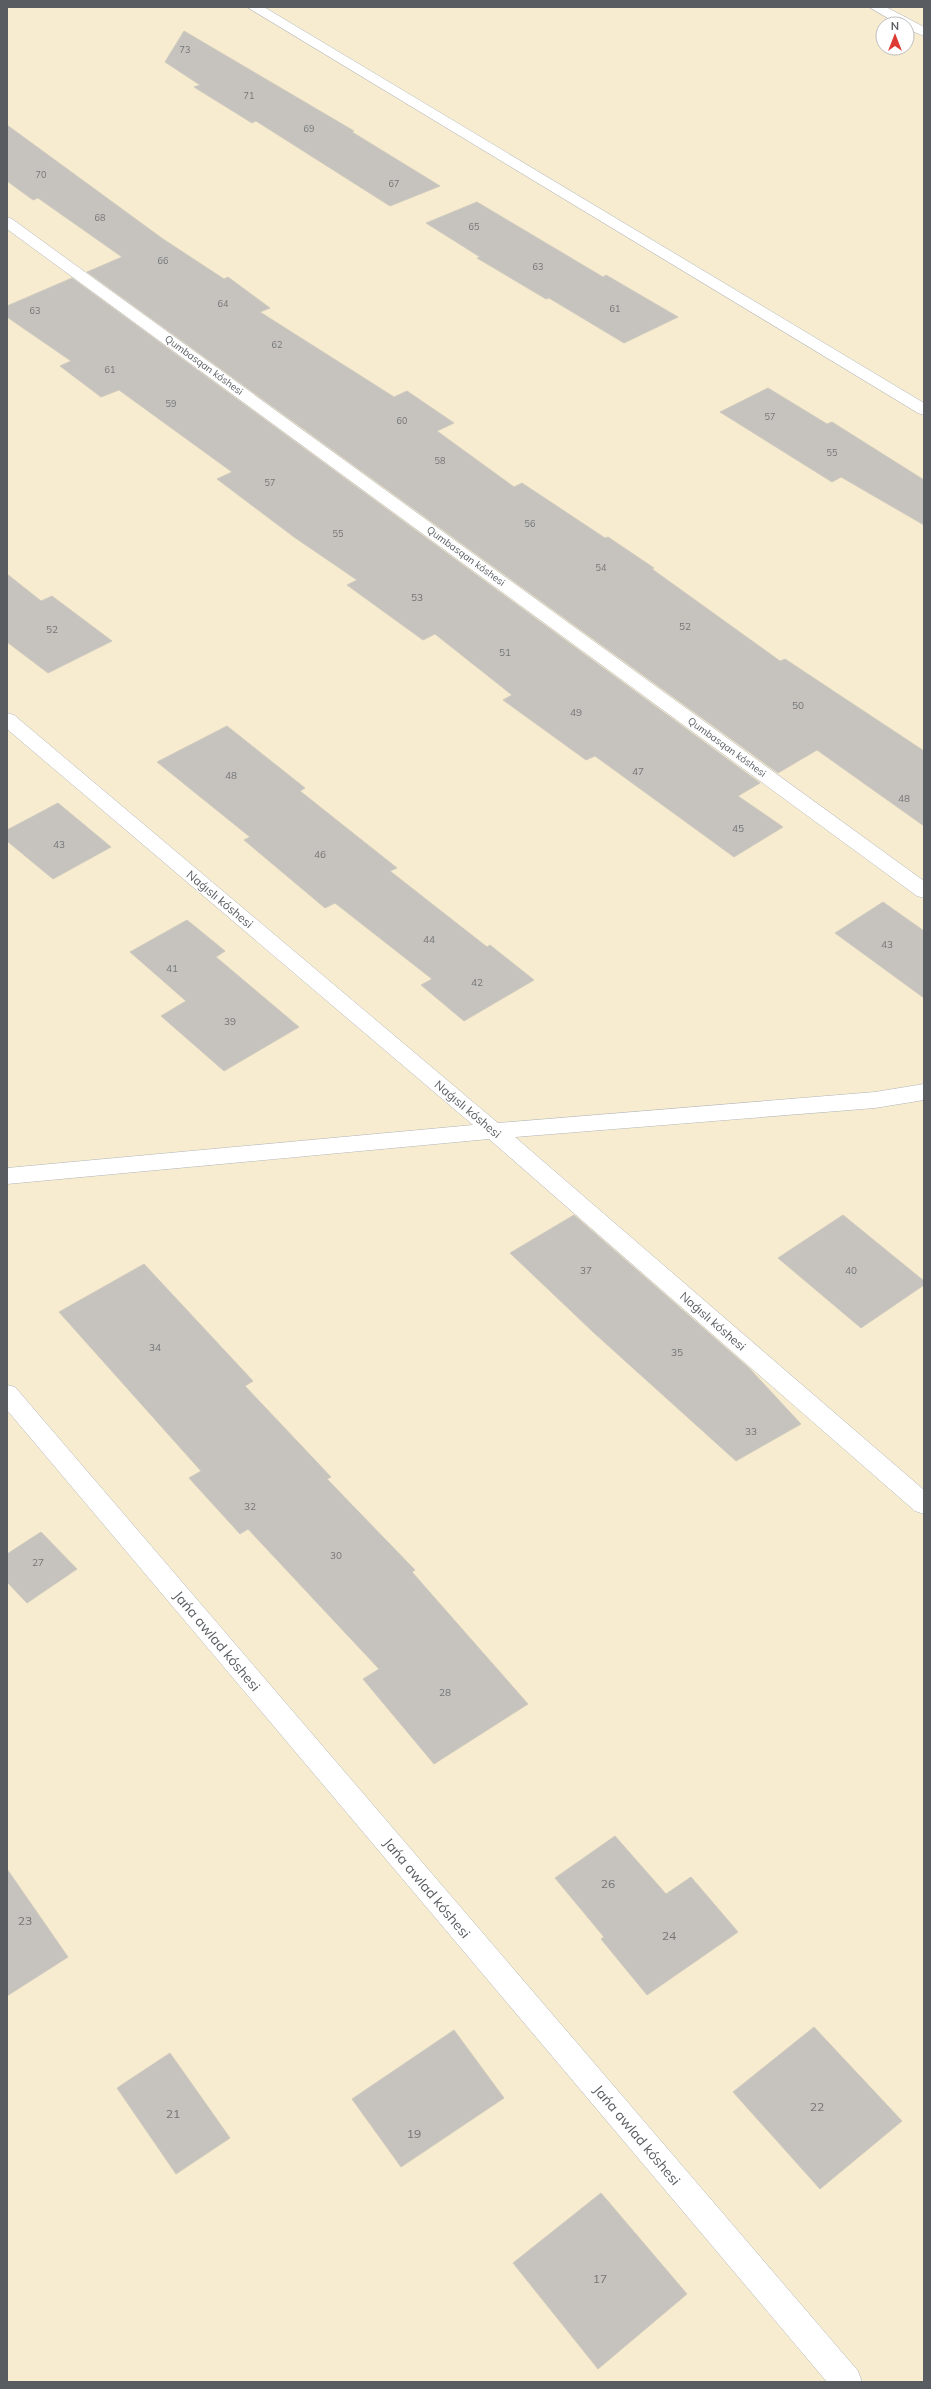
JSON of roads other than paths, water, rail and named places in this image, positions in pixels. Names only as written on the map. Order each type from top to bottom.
[{"type":"street","points":[[254,7],[924,410]]},
{"type":"street","points":[[876,7],[898,12],[924,32]]},
{"type":"street","name":"Qumbasqan kóshesi","points":[[7,222],[924,891]]},
{"type":"street","name":"Naǵıslı kóshesi","points":[[7,719],[494,1131],[924,1504]]},
{"type":"street","points":[[7,1176],[494,1131],[876,1100],[924,1092]]},
{"type":"street","name":"Jańa awlad kóshesi","points":[[7,1394],[847,2382]]}]
